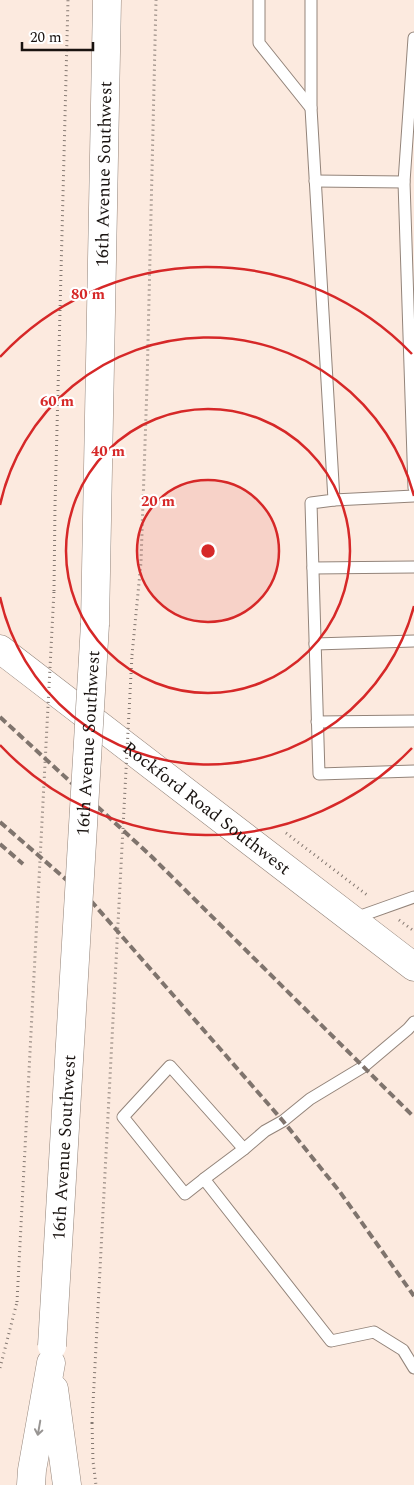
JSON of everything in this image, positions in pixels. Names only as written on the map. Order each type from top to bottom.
[{"type":"main road","name":"16th Avenue Southwest","points":[[31,1485],[51,1354],[95,624],[107,0]]},
{"type":"main road","name":"Rockford Road Southwest","points":[[0,649],[414,967]]},
{"type":"main road","points":[[51,1354],[67,1485]]},
{"type":"lane","points":[[259,0],[259,44],[311,108]]},
{"type":"lane","points":[[311,0],[311,108],[334,500]]},
{"type":"lane","points":[[414,38],[404,182],[414,488]]},
{"type":"lane","points":[[315,181],[404,182]]},
{"type":"lane","points":[[414,496],[311,502],[319,774],[414,771]]},
{"type":"lane","points":[[312,568],[414,567]]},
{"type":"lane","points":[[315,644],[414,641]]},
{"type":"lane","points":[[317,722],[414,721]]},
{"type":"lane","points":[[352,919],[414,897]]},
{"type":"lane","points":[[244,1149],[170,1066],[123,1117],[185,1194],[244,1149],[265,1131],[283,1121],[310,1099],[363,1067],[414,1022]]},
{"type":"lane","points":[[204,1179],[331,1341],[374,1332],[403,1350],[414,1368]]},
{"type":"path","points":[[0,1368],[17,1302],[54,591],[68,0]]},
{"type":"path","points":[[96,1485],[92,1423],[132,655],[142,543],[156,0]]},
{"type":"path","points":[[284,832],[414,931]]},
{"type":"railway","points":[[0,717],[151,856],[414,1117]]},
{"type":"railway","points":[[0,822],[92,902],[283,1121],[340,1192],[414,1296]]},
{"type":"railway","points":[[0,844],[23,864]]}]
